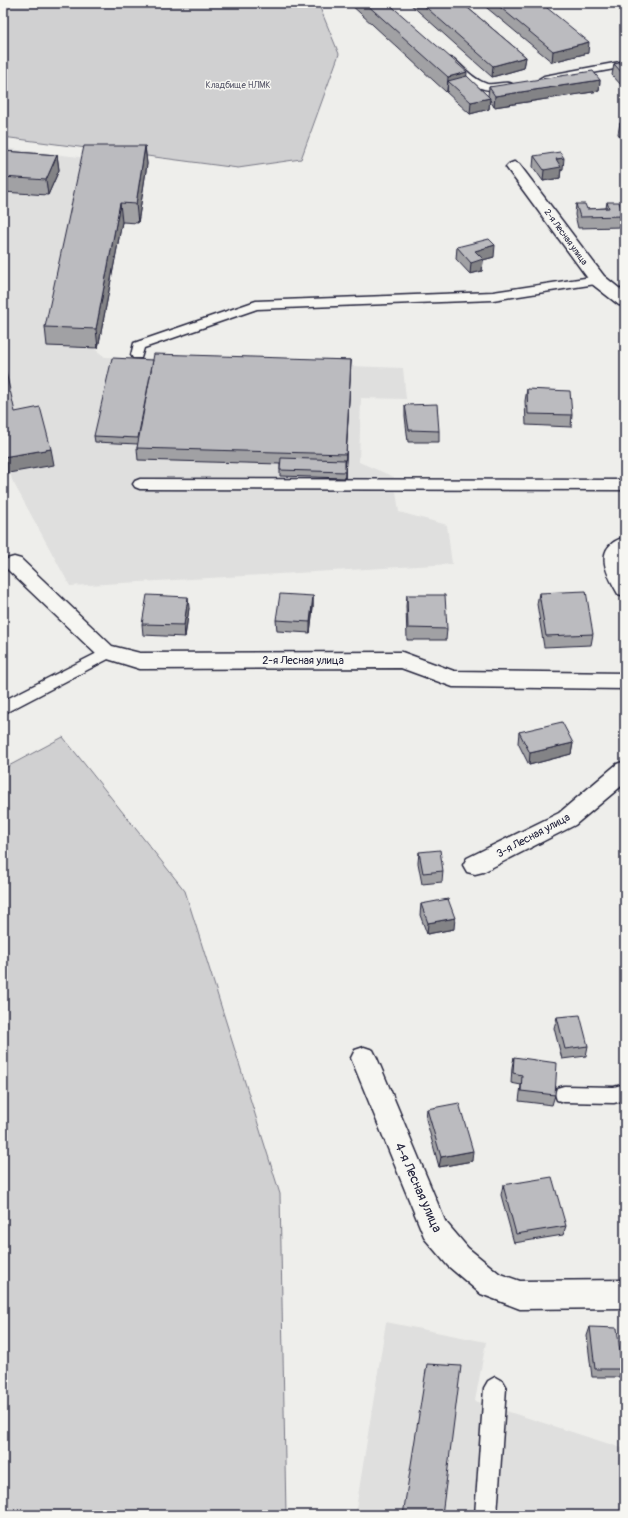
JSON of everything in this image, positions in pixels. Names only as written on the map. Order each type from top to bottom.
[{"type":"street","name":"2-я Лесная улица","points":[[514,167],[598,280],[625,302]]},
{"type":"street","points":[[625,544],[614,554],[614,567],[625,589]]},
{"type":"street","name":"2-я Лесная улица","points":[[14,564],[105,651],[140,660],[402,660],[454,679],[625,681]]},
{"type":"street","name":"3-я Лесная улица","points":[[475,866],[567,819],[625,770]]},
{"type":"street","name":"4-я Лесная улица","points":[[364,1058],[436,1230],[458,1257],[491,1284],[520,1295],[625,1294]]},
{"type":"lane","points":[[443,55],[478,86],[496,88],[519,84]]},
{"type":"lane","points":[[534,81],[625,64]]},
{"type":"lane","points":[[137,355],[138,346],[256,304],[493,296],[598,280]]},
{"type":"lane","points":[[140,484],[625,485]]},
{"type":"lane","points":[[3,708],[109,652]]},
{"type":"lane","points":[[564,1094],[614,1095],[625,1092]]},
{"type":"lane","points":[[486,1515],[495,1388]]},
{"type":"shaded area","points":[[3,148],[113,161],[87,343],[105,357],[403,368],[406,399],[361,398],[359,462],[394,477],[399,512],[447,525],[452,564],[70,586],[12,480],[3,450]]},
{"type":"shaded area","points":[[386,1322],[486,1342],[475,1401],[625,1449],[625,1515],[355,1515]]},
{"type":"green space","name":"Кладбище НЛМК","points":[[3,3],[318,3],[339,54],[301,159],[238,168],[3,137]]},
{"type":"green space","points":[[63,737],[185,891],[280,1194],[286,1515],[3,1515],[3,769]]},
{"type":"building","points":[[365,3],[388,3],[467,72],[448,77]]},
{"type":"building","points":[[421,3],[462,3],[526,57],[493,66]]},
{"type":"building","points":[[495,3],[541,3],[589,42],[553,51]]},
{"type":"building","points":[[625,62],[625,75],[624,75],[614,64]]},
{"type":"building","points":[[593,71],[600,80],[495,96],[489,87]]},
{"type":"building","points":[[467,76],[490,98],[471,102],[448,81]]},
{"type":"building","points":[[625,122],[625,130],[620,123]]},
{"type":"building","points":[[84,146],[145,146],[136,204],[120,203],[96,329],[45,327]]},
{"type":"building","points":[[3,151],[57,155],[46,180],[3,177]]},
{"type":"building","points":[[560,152],[564,158],[556,159],[561,167],[544,170],[534,156]]},
{"type":"building","points":[[607,202],[619,202],[624,216],[580,217],[576,204],[585,204],[587,209],[609,208]]},
{"type":"building","points":[[489,239],[495,245],[475,251],[483,259],[471,263],[457,247]]},
{"type":"building","points":[[154,354],[351,360],[346,454],[137,448]]},
{"type":"building","points":[[112,358],[153,360],[138,438],[94,436]]},
{"type":"building","points":[[3,359],[15,412],[40,407],[51,449],[3,457]]},
{"type":"building","points":[[527,389],[570,391],[572,415],[528,414]]},
{"type":"building","points":[[437,404],[439,431],[409,430],[405,405]]},
{"type":"building","points":[[281,458],[345,460],[345,472],[280,470]]},
{"type":"building","points":[[586,591],[593,634],[546,636],[539,593]]},
{"type":"building","points":[[280,594],[313,596],[310,622],[276,620]]},
{"type":"building","points":[[147,595],[188,597],[184,625],[142,624]]},
{"type":"building","points":[[407,595],[445,595],[447,629],[408,628]]},
{"type":"building","points":[[562,722],[573,743],[530,753],[519,732]]},
{"type":"building","points":[[440,850],[443,871],[423,873],[419,852]]},
{"type":"building","points":[[448,899],[455,918],[428,923],[421,904]]},
{"type":"building","points":[[580,1015],[588,1046],[565,1049],[557,1017]]},
{"type":"building","points":[[514,1057],[557,1063],[555,1095],[521,1091],[522,1075],[513,1073]]},
{"type":"building","points":[[459,1103],[473,1151],[441,1157],[427,1109]]},
{"type":"building","points":[[552,1177],[566,1226],[516,1234],[503,1185]]},
{"type":"building","points":[[590,1327],[617,1328],[622,1369],[595,1369]]},
{"type":"building","points":[[427,1364],[461,1366],[442,1515],[403,1515]]}]
